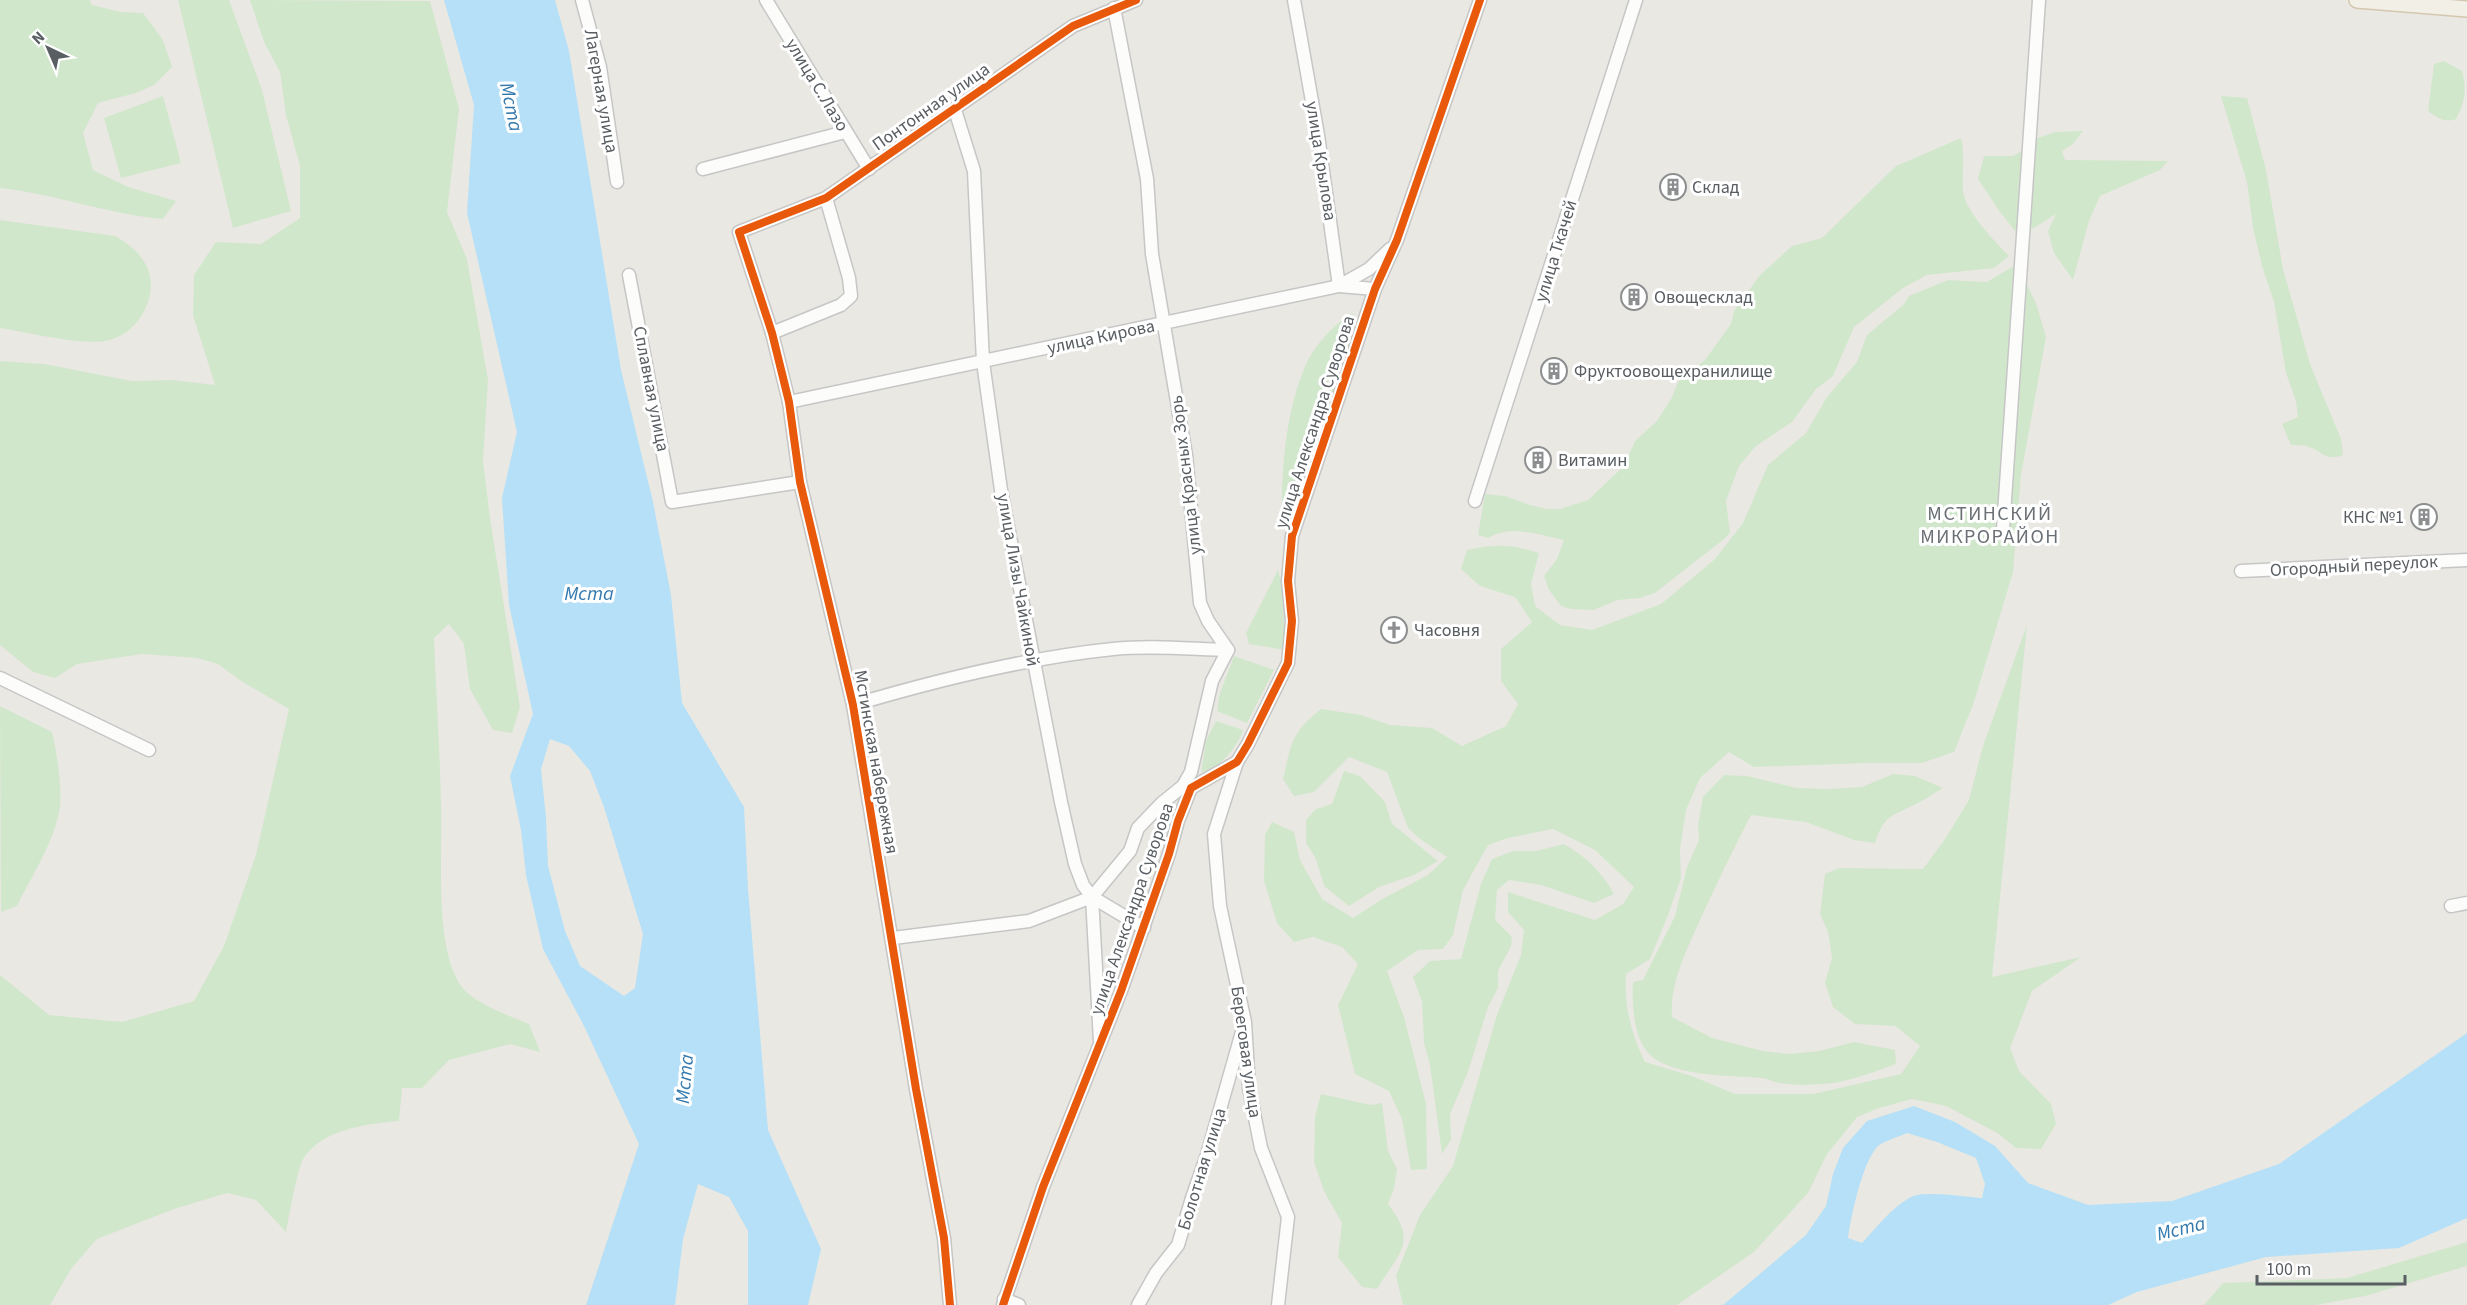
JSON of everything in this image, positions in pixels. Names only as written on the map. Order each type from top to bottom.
[{"type":"main road","points":[[2357,0],[2467,9]]},
{"type":"street","name":"Лагерная улица","points":[[582,0],[600,67],[616,182]]},
{"type":"street","name":"улица С.Лазо","points":[[766,0],[869,169]]},
{"type":"street","name":"Понтонная улица","points":[[739,232],[826,198],[1073,26],[1136,0]]},
{"type":"street","name":"улица Крылова","points":[[1294,0],[1318,135],[1339,286]]},
{"type":"street","name":"улица Александра Суворова","points":[[1004,1302],[1043,1188],[1144,928],[1178,821],[1191,788],[1237,762],[1288,663],[1292,621],[1288,581],[1292,536],[1375,289],[1397,240],[1480,0]]},
{"type":"street","name":"улица Ткачей","points":[[1475,501],[1636,0]]},
{"type":"street","points":[[2003,529],[2039,0]]},
{"type":"street","name":"улица Красных Зорь","points":[[1114,8],[1147,179],[1152,254],[1186,455],[1200,603],[1208,621],[1228,650]]},
{"type":"street","name":"улица Лизы Чайкиной","points":[[955,110],[974,171],[983,362],[1001,490],[1033,662],[1075,864],[1083,885],[1092,897],[1100,1045]]},
{"type":"street","points":[[703,169],[845,132]]},
{"type":"street","points":[[772,333],[841,305],[851,296],[849,278],[826,198]]},
{"type":"street","name":"Мстинская набережная","points":[[739,232],[772,333],[789,402],[800,482],[852,705],[893,938],[916,1089],[944,1238],[950,1305]]},
{"type":"street","name":"улица Кирова","points":[[789,402],[1339,286],[1369,269],[1397,240]]},
{"type":"street","name":"Сплавная улица","points":[[629,275],[672,502],[800,482]]},
{"type":"street","points":[[1339,286],[1375,289]]},
{"type":"street","name":"Огородный переулок","points":[[2241,571],[2467,560]]},
{"type":"street","points":[[852,705],[938,680],[1114,648],[1228,650],[1212,681],[1191,772],[1183,786],[1162,803],[1138,828],[1130,851],[1092,897],[1029,921],[893,938]]},
{"type":"street","points":[[0,678],[149,750]]},
{"type":"street","name":"Береговая улица","points":[[1237,762],[1214,834],[1220,906],[1245,1022],[1249,1088],[1261,1148],[1288,1217],[1278,1305]]},
{"type":"street","points":[[1092,897],[1144,928]]},
{"type":"street","points":[[2451,906],[2467,903]]},
{"type":"street","name":"Болотная улица","points":[[1138,1305],[1156,1273],[1178,1245],[1207,1155],[1245,1022]]},
{"type":"street","points":[[1004,1302],[1019,1305]]},
{"type":"green space","points":[[0,0],[90,0],[92,5],[121,12],[143,13],[163,40],[172,67],[154,85],[136,93],[98,103],[83,133],[93,170],[128,187],[176,201],[163,219],[0,188]]},
{"type":"green space","points":[[178,0],[229,0],[262,90],[291,211],[233,228]]},
{"type":"green space","points":[[250,0],[430,1],[459,109],[447,212],[467,259],[488,380],[483,461],[520,707],[512,733],[493,730],[470,689],[464,644],[449,624],[434,638],[443,921],[451,965],[464,990],[501,1013],[529,1024],[540,1052],[510,1044],[449,1060],[422,1088],[402,1088],[399,1121],[360,1126],[322,1141],[303,1159],[286,1232],[256,1200],[227,1193],[174,1209],[97,1239],[71,1269],[50,1305],[0,1305],[0,975],[49,1015],[122,1022],[194,1001],[224,946],[256,855],[289,709],[241,681],[218,664],[197,658],[142,654],[77,664],[55,678],[33,672],[0,645],[0,361],[44,364],[132,381],[172,380],[215,385],[193,315],[194,275],[216,242],[261,244],[300,218],[300,166],[286,115],[280,72],[264,42]]},
{"type":"green space","points":[[2444,61],[2462,71],[2464,84],[2461,107],[2456,119],[2452,120],[2441,119],[2428,111],[2434,64]]},
{"type":"green space","points":[[163,96],[181,163],[121,178],[104,118]]},
{"type":"green space","points":[[2221,96],[2247,98],[2266,170],[2283,269],[2310,364],[2341,439],[2343,455],[2331,457],[2306,446],[2291,445],[2282,424],[2298,417],[2296,401],[2286,373],[2274,302],[2253,228],[2247,182]]},
{"type":"green space","points":[[2083,131],[2073,144],[2062,151],[2065,160],[2168,161],[2160,170],[2100,196],[2089,221],[2073,280],[2054,253],[2048,231],[2056,214],[2034,228],[2015,231],[1978,179],[1984,156],[2013,156],[2035,139],[2055,132]]},
{"type":"green space","points":[[1961,138],[1965,198],[1974,216],[2009,256],[1994,268],[1927,275],[1903,288],[1854,327],[1833,376],[1816,389],[1792,422],[1756,446],[1739,466],[1726,501],[1730,533],[1724,539],[1655,593],[1640,598],[1618,600],[1593,610],[1561,606],[1549,590],[1544,576],[1557,559],[1564,540],[1516,531],[1488,538],[1478,535],[1485,494],[1505,496],[1547,509],[1560,509],[1588,500],[1624,466],[1635,441],[1657,421],[1671,399],[1678,382],[1705,360],[1731,324],[1734,311],[1760,275],[1792,246],[1822,238],[1896,166]]},
{"type":"green space","points":[[0,220],[115,236],[128,244],[142,258],[150,274],[149,298],[139,320],[121,336],[99,342],[56,338],[0,328]]},
{"type":"green space","points":[[2017,264],[2036,303],[2046,337],[2021,475],[2013,572],[1974,702],[1954,752],[1922,763],[1754,767],[1729,752],[1700,778],[1686,810],[1680,849],[1681,878],[1650,959],[1626,974],[1626,998],[1632,1030],[1645,1062],[1692,1076],[1735,1094],[1813,1094],[1901,1074],[1920,1046],[1895,1026],[1855,1024],[1833,1007],[1825,983],[1832,958],[1828,932],[1820,914],[1825,874],[1839,868],[1923,869],[1969,800],[1983,746],[2027,625],[1992,977],[2081,957],[2032,991],[2010,1048],[2019,1071],[2051,1104],[2056,1124],[2041,1149],[2016,1148],[1999,1134],[1946,1106],[1912,1099],[1857,1117],[1827,1154],[1808,1193],[1754,1252],[1677,1305],[1403,1305],[1396,1276],[1420,1215],[1453,1166],[1497,1015],[1521,955],[1524,930],[1508,912],[1508,892],[1595,920],[1623,904],[1634,887],[1595,850],[1553,829],[1508,838],[1488,845],[1463,890],[1453,935],[1443,949],[1418,950],[1387,971],[1404,1017],[1426,1104],[1427,1169],[1411,1170],[1402,1119],[1389,1091],[1355,1074],[1338,1005],[1358,964],[1342,947],[1313,937],[1294,942],[1277,923],[1264,881],[1265,835],[1272,822],[1294,832],[1300,860],[1322,899],[1353,918],[1384,898],[1428,875],[1447,857],[1408,828],[1387,772],[1349,757],[1314,792],[1294,796],[1283,779],[1291,747],[1298,732],[1321,709],[1361,715],[1390,725],[1432,728],[1462,746],[1506,726],[1518,704],[1501,681],[1501,649],[1532,622],[1515,597],[1480,586],[1461,569],[1467,550],[1503,546],[1539,553],[1531,584],[1535,606],[1560,625],[1592,630],[1661,604],[1715,559],[1743,523],[1768,465],[1806,433],[1827,397],[1857,362],[1867,335],[1904,304],[1909,296],[1948,280],[1987,282]]},
{"type":"green space","points":[[1351,313],[1361,321],[1296,507],[1282,529],[1285,448],[1297,388],[1304,369],[1318,345],[1337,324]]},
{"type":"green space","points":[[1278,570],[1283,589],[1285,650],[1249,644],[1246,633]]},
{"type":"green space","points":[[1234,656],[1274,670],[1247,723],[1217,711],[1219,696]]},
{"type":"green space","points":[[0,706],[52,732],[59,770],[60,799],[53,832],[36,870],[17,906],[1,912]]},
{"type":"green space","points":[[1216,721],[1243,730],[1237,743],[1221,762],[1201,772],[1206,741]]},
{"type":"green space","points":[[1344,771],[1360,776],[1385,802],[1392,824],[1438,861],[1414,875],[1379,887],[1349,906],[1324,886],[1316,859],[1306,843],[1306,820],[1316,809],[1332,804]]},
{"type":"green space","points":[[1893,774],[1915,776],[1943,788],[1886,821],[1875,843],[1854,840],[1806,822],[1751,815],[1684,956],[1676,979],[1672,1017],[1712,1038],[1763,1051],[1788,1054],[1819,1051],[1854,1042],[1895,1050],[1896,1064],[1839,1082],[1801,1085],[1762,1078],[1699,1073],[1667,1065],[1654,1058],[1645,1049],[1638,1034],[1633,1008],[1633,982],[1643,980],[1675,916],[1687,867],[1699,840],[1698,825],[1703,797],[1724,775],[1747,776],[1797,788],[1829,789],[1862,787]]},
{"type":"green space","points":[[1564,844],[1592,865],[1614,894],[1594,903],[1541,885],[1509,880],[1497,890],[1495,920],[1512,937],[1511,946],[1498,971],[1498,988],[1488,1007],[1468,1072],[1450,1114],[1451,1140],[1442,1154],[1430,1065],[1424,1043],[1422,1002],[1413,977],[1430,961],[1461,959],[1481,884],[1492,859],[1513,851],[1536,851]]},
{"type":"green space","points":[[1321,1094],[1371,1105],[1382,1103],[1388,1151],[1397,1169],[1394,1189],[1388,1204],[1397,1218],[1404,1239],[1398,1257],[1377,1289],[1362,1287],[1338,1257],[1342,1223],[1324,1191],[1314,1162],[1315,1117]]},
{"type":"green space","points":[[2467,1242],[2467,1266],[2365,1296],[2316,1305],[2204,1305],[2223,1283],[2347,1278]]},
{"type":"water","name":"Мста","points":[[444,0],[555,0],[569,51],[621,370],[653,502],[671,595],[682,703],[744,807],[748,889],[768,1130],[821,1249],[808,1305],[748,1305],[748,1231],[729,1197],[698,1184],[683,1239],[675,1305],[586,1305],[639,1144],[584,1026],[543,949],[526,875],[521,830],[510,776],[533,714],[509,605],[502,498],[517,432],[467,213],[474,105]],"holes":[[[550,739],[569,746],[590,771],[604,807],[643,934],[635,988],[624,996],[580,966],[565,931],[548,866],[541,769]]]},
{"type":"water","name":"Мста","points":[[2467,1033],[2467,1218],[2399,1248],[2266,1257],[2137,1292],[2108,1305],[1723,1305],[1806,1235],[1826,1206],[1833,1174],[1843,1148],[1867,1121],[1914,1106],[1955,1122],[1995,1146],[2028,1183],[2088,1205],[2172,1201],[2279,1164]],"holes":[[[1907,1133],[1976,1158],[1985,1184],[1982,1198],[1935,1194],[1917,1195],[1897,1206],[1862,1243],[1848,1238],[1862,1177],[1877,1147]]]},
{"type":"cycle path","points":[[950,1305],[944,1238],[916,1089],[853,705],[800,482],[789,402],[772,333],[739,232],[826,198],[1073,26],[1136,0]]},
{"type":"cycle path","points":[[1003,1305],[1043,1187],[1121,991],[1191,788],[1237,762],[1288,663],[1292,621],[1288,581],[1292,536],[1375,289],[1397,240],[1480,0]]},
{"type":"place","name":"Склад","points":[[1673,187]]},
{"type":"place","name":"Овощесклад","points":[[1634,297]]},
{"type":"place","name":"Фруктоовощехранилище","points":[[1554,371]]},
{"type":"place","name":"Витамин","points":[[1538,460]]},
{"type":"place","name":"КНС №1","points":[[2424,517]]},
{"type":"place","name":"Часовня","points":[[1394,630]]},
{"type":"district","name":"МСТИНСКИЙ МИКРОРАЙОН","points":[[1990,526]]}]
